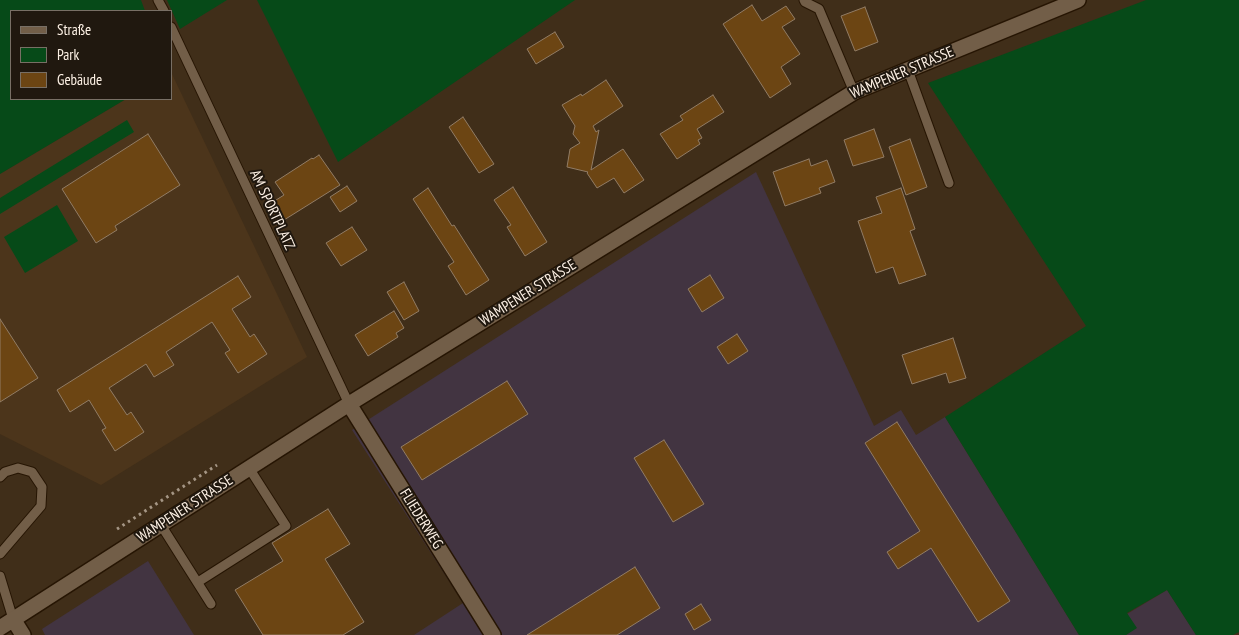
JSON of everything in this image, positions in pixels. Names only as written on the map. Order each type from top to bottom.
[{"type":"street","name":"WAMPENER STRASSE","points":[[0,628],[349,404],[854,92],[1078,0]]},
{"type":"street","name":"FLIEDERWEG","points":[[349,404],[493,635]]},
{"type":"street","points":[[13,619],[22,635]]},
{"type":"lane","points":[[804,0],[804,2],[819,9],[854,92]]},
{"type":"lane","name":"AM SPORTPLATZ","points":[[172,29],[349,404]]},
{"type":"lane","points":[[908,70],[949,183]]},
{"type":"lane","points":[[0,478],[5,472],[18,468],[32,472],[42,487],[41,506],[0,554]]},
{"type":"lane","points":[[198,582],[286,526],[250,468]]},
{"type":"lane","points":[[161,525],[212,604]]},
{"type":"lane","points":[[0,576],[13,619]]},
{"type":"shaded area","points":[[172,74],[307,357],[101,485],[0,434],[0,174],[124,100],[172,100]]},
{"type":"shaded area","points":[[756,172],[874,426],[901,410],[916,435],[945,417],[1079,635],[414,635],[463,603],[352,430]]},
{"type":"shaded area","points":[[148,561],[194,635],[45,635],[42,629]]},
{"type":"shaded area","points":[[1167,590],[1196,635],[1126,635],[1136,628],[1127,614]]},
{"type":"green space","points":[[0,0],[141,0],[145,10],[10,10],[10,100],[124,100],[0,174]]},
{"type":"green space","points":[[167,0],[227,0],[180,29]]},
{"type":"green space","points":[[257,0],[575,0],[338,162]]},
{"type":"green space","points":[[1146,0],[1239,0],[1239,632],[1233,635],[1196,635],[1167,590],[1127,613],[1137,628],[1126,635],[1079,635],[945,417],[1086,326],[928,83]]},
{"type":"green space","points":[[127,120],[134,132],[0,214],[0,198]]},
{"type":"green space","points":[[57,205],[78,241],[25,273],[4,237]]},
{"type":"building","points":[[752,5],[762,21],[786,6],[795,19],[782,27],[800,54],[781,67],[791,84],[770,98],[723,24]]},
{"type":"building","points":[[865,7],[878,42],[855,51],[841,16]]},
{"type":"building","points":[[555,32],[564,47],[536,64],[527,49]]},
{"type":"building","points":[[606,80],[623,106],[593,126],[596,132],[599,130],[591,170],[623,149],[644,180],[624,193],[614,178],[597,188],[588,172],[567,167],[570,149],[580,143],[573,134],[575,126],[562,105],[581,94],[582,96]]},
{"type":"building","points":[[713,95],[724,112],[697,129],[702,138],[698,140],[700,144],[677,159],[660,134],[683,120],[680,116]]},
{"type":"building","points":[[463,117],[494,164],[479,173],[449,127]]},
{"type":"building","points":[[874,129],[884,157],[853,166],[844,140]]},
{"type":"building","points":[[148,134],[180,185],[115,226],[117,230],[96,243],[62,189]]},
{"type":"building","points":[[910,139],[927,187],[906,195],[889,147]]},
{"type":"building","points":[[319,155],[340,185],[276,225],[265,207],[284,195],[275,182]]},
{"type":"building","points":[[809,159],[811,166],[827,160],[835,182],[819,188],[821,193],[785,206],[773,172]]},
{"type":"building","points":[[347,186],[357,201],[340,212],[330,197]]},
{"type":"building","points":[[513,187],[547,242],[525,256],[507,227],[511,225],[494,200]]},
{"type":"building","points":[[428,188],[489,280],[466,295],[448,266],[454,262],[413,199]]},
{"type":"building","points":[[901,188],[915,229],[910,231],[926,275],[899,284],[893,267],[876,273],[858,221],[882,213],[876,197]]},
{"type":"building","points":[[352,227],[367,250],[341,266],[326,243]]},
{"type":"building","points":[[710,275],[724,298],[702,312],[688,289]]},
{"type":"building","points":[[238,276],[251,297],[232,309],[250,337],[254,334],[267,354],[238,373],[225,353],[230,350],[212,322],[166,352],[174,365],[154,377],[146,364],[109,388],[127,415],[131,412],[144,432],[115,451],[102,430],[106,428],[89,400],[70,412],[57,390]]},
{"type":"building","points":[[404,282],[419,311],[404,320],[387,292]]},
{"type":"building","points":[[394,311],[404,328],[396,333],[398,337],[368,356],[355,335]]},
{"type":"building","points":[[0,319],[38,378],[0,402]]},
{"type":"building","points":[[737,334],[748,351],[728,364],[717,347]]},
{"type":"building","points":[[953,338],[966,378],[949,383],[946,373],[912,384],[902,355]]},
{"type":"building","points":[[507,381],[528,414],[422,480],[401,447]]},
{"type":"building","points":[[897,422],[1010,601],[978,622],[931,548],[898,569],[887,552],[920,531],[865,443]]},
{"type":"building","points":[[664,440],[704,504],[673,522],[634,458]]},
{"type":"building","points":[[328,509],[350,544],[325,559],[364,622],[343,635],[263,635],[235,590],[283,561],[272,543]]},
{"type":"building","points":[[635,567],[660,608],[617,635],[527,635]]},
{"type":"building","points":[[701,604],[711,620],[694,630],[685,614]]}]
